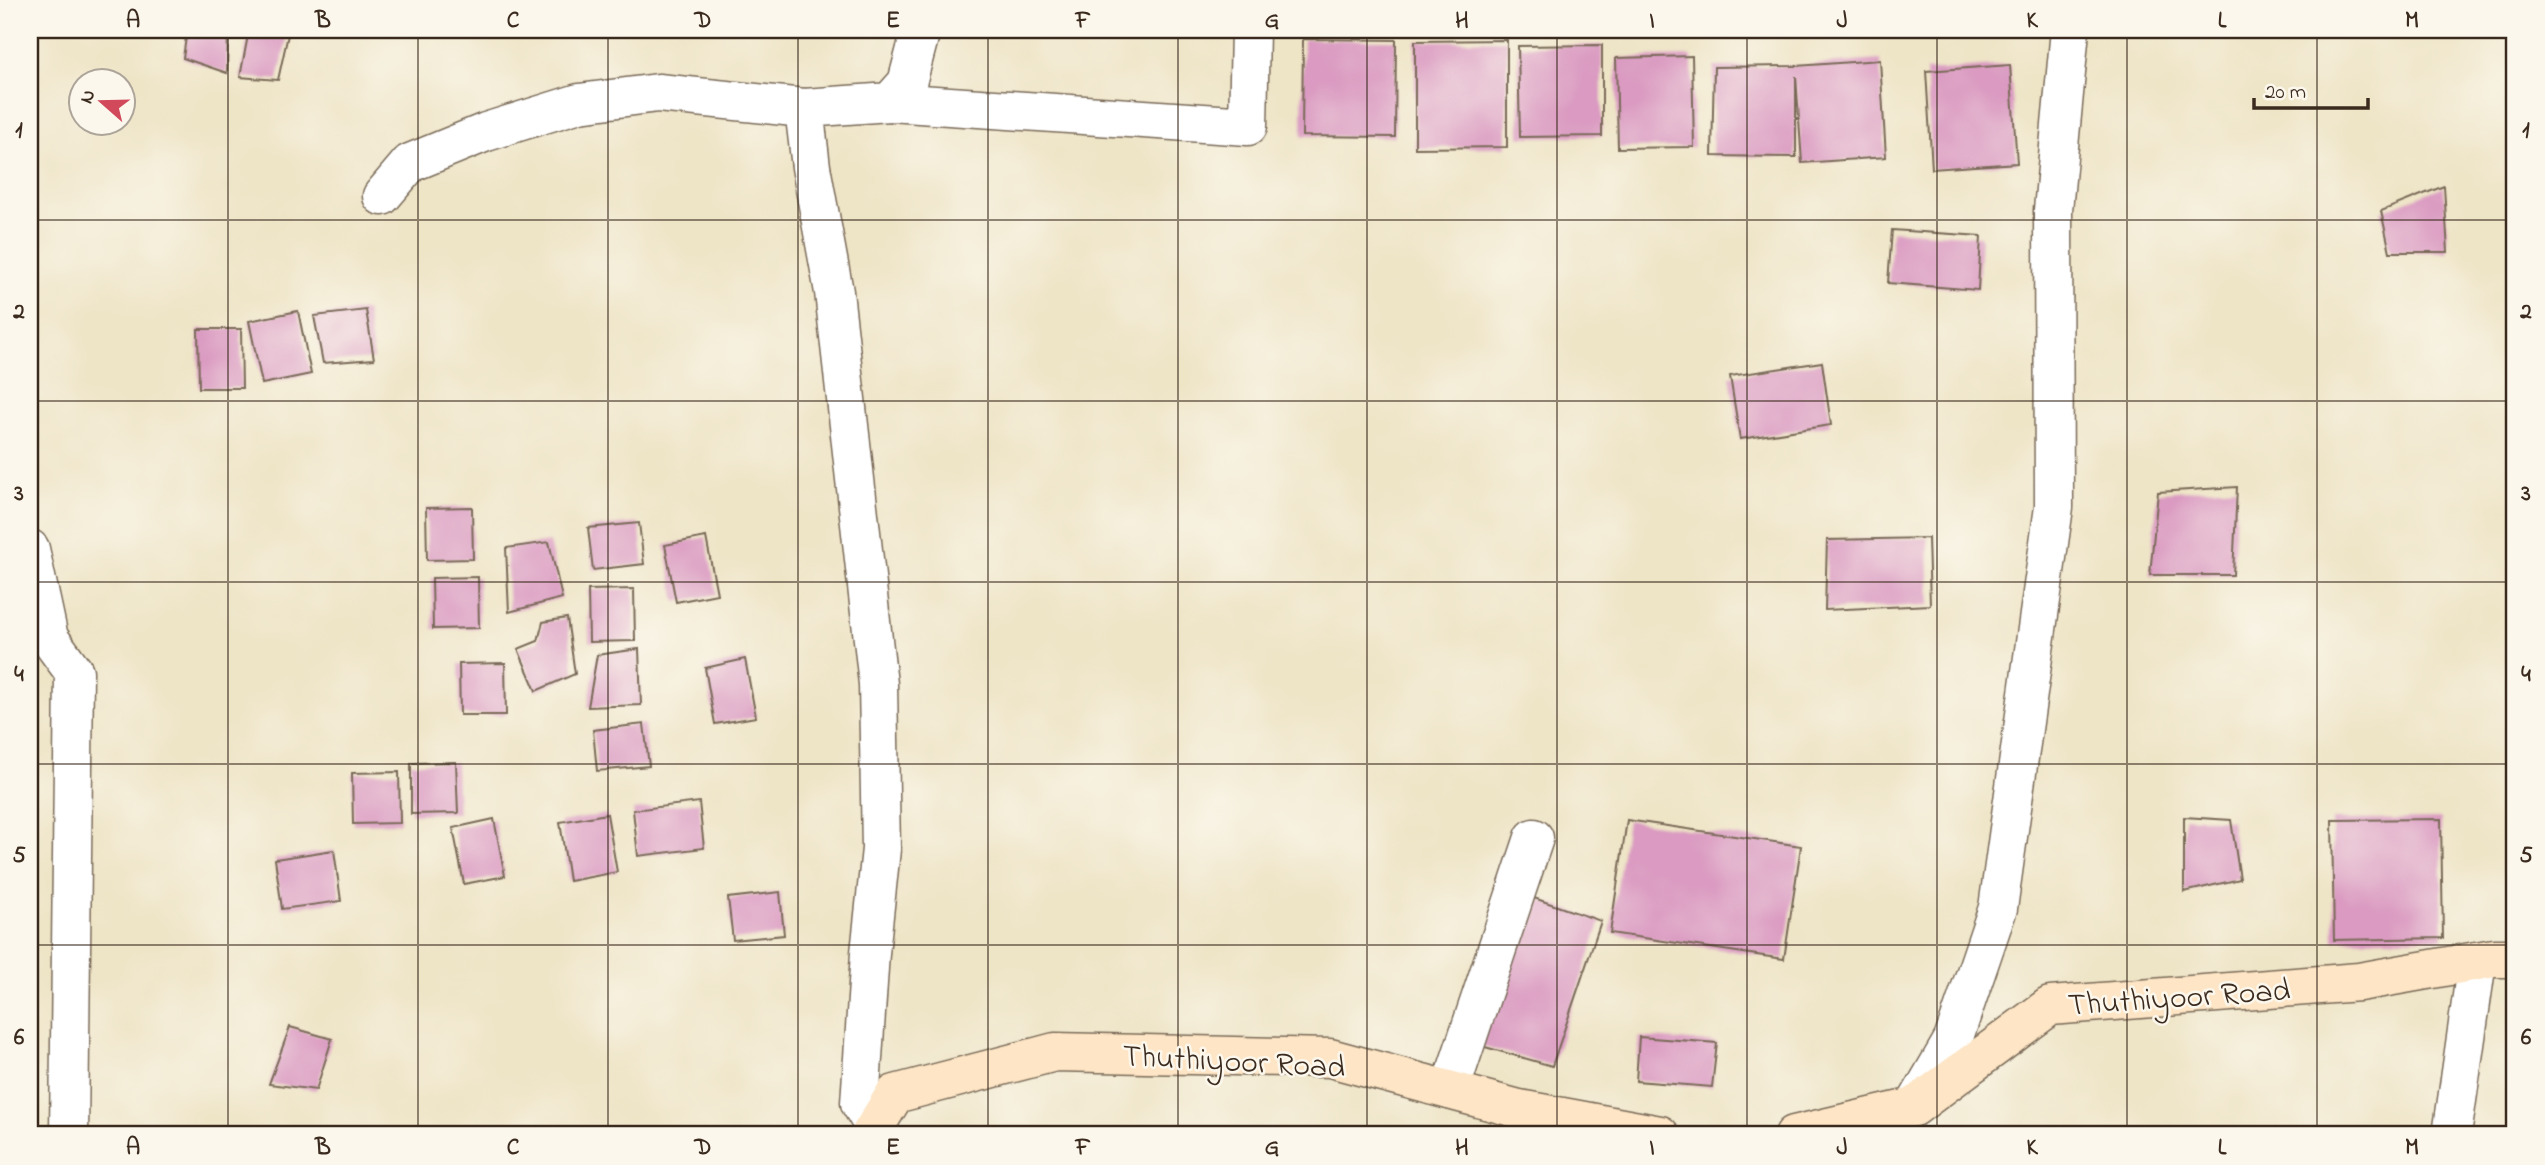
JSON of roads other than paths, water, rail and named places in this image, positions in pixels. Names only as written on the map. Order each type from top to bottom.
[{"type":"main road","name":"Thuthiyoor Road","points":[[1794,1135],[1914,1107],[2050,1006],[2359,982],[2477,961],[2515,958]]},
{"type":"main road","name":"Thuthiyoor Road","points":[[872,1132],[895,1094],[1055,1052],[1330,1058],[1519,1109],[1660,1135]]},
{"type":"street","points":[[890,102],[906,83],[921,30]]},
{"type":"street","points":[[382,196],[410,163],[486,132],[579,103],[657,93],[804,108],[890,102],[1248,126],[1250,30]]},
{"type":"street","points":[[1914,1107],[1953,1040],[1998,908],[2054,507],[2053,210],[2070,30]]},
{"type":"street","points":[[804,108],[811,167],[834,292],[878,684],[881,849],[870,953],[860,1103],[872,1132]]},
{"type":"street","points":[[30,549],[49,638],[74,671],[69,1135]]},
{"type":"street","points":[[1450,1090],[1534,838]]},
{"type":"street","points":[[2452,1135],[2477,961]]}]
